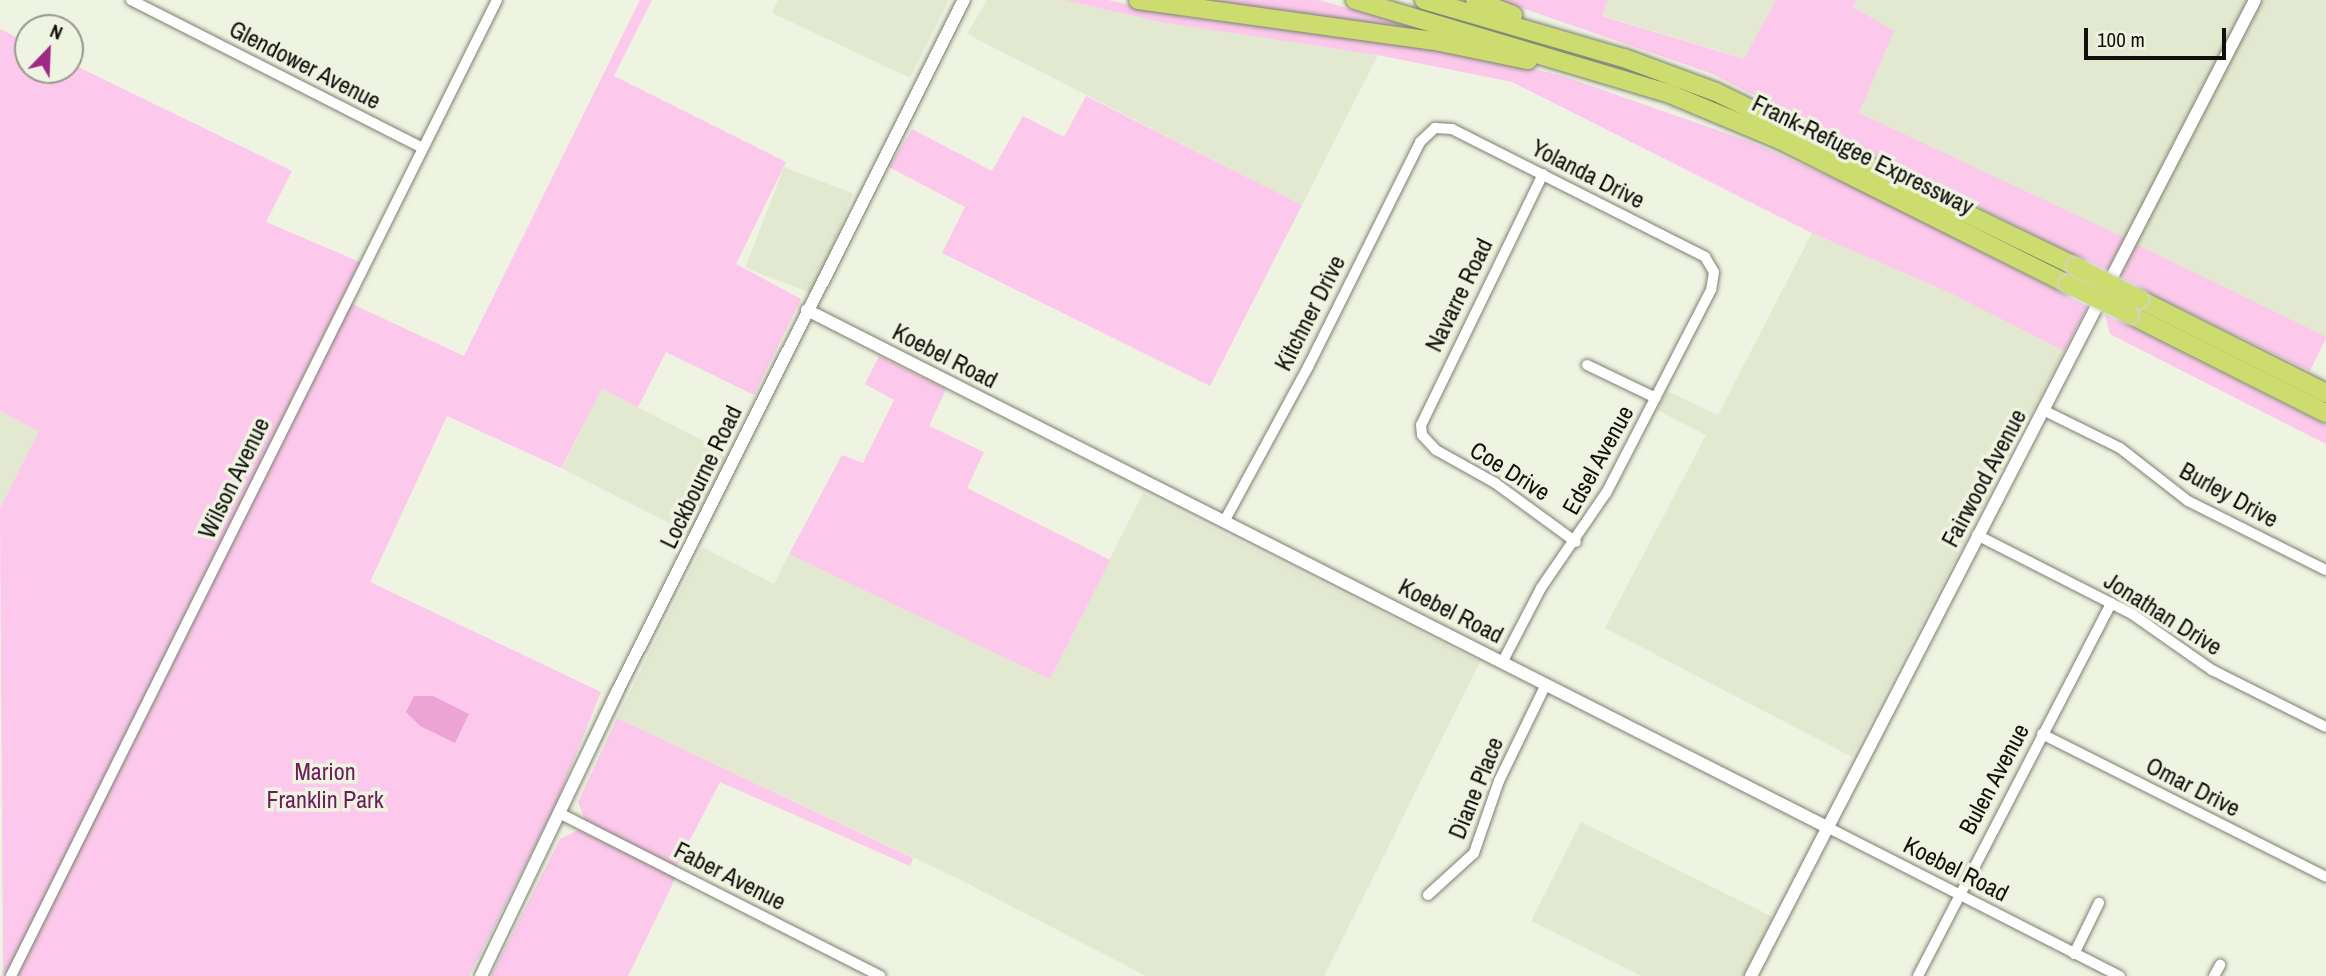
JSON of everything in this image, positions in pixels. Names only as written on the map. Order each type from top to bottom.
[{"type":"highway","points":[[1138,0],[1440,42],[1618,76]]},
{"type":"highway","name":"Frank-Refugee Expressway","points":[[1355,0],[1618,76],[1780,140],[2068,284],[2134,307],[2326,393]]},
{"type":"highway","name":"Frank-Refugee Expressway","points":[[1424,0],[1624,58],[1794,127],[2076,267],[2134,307],[2326,413]]},
{"type":"highway","points":[[1475,0],[1624,58]]},
{"type":"street","name":"Glendower Avenue","points":[[131,0],[424,148]]},
{"type":"street","name":"Wilson Avenue","points":[[11,976],[497,0]]},
{"type":"street","name":"Lockbourne Road","points":[[481,976],[807,310],[964,0]]},
{"type":"street","name":"Fairwood Avenue","points":[[1751,976],[1825,826],[2255,0]]},
{"type":"street","name":"Yolanda Drive","points":[[1435,128],[1452,129],[1705,257],[1714,272]]},
{"type":"street","name":"Kitchner Drive","points":[[1225,520],[1308,367],[1420,142],[1435,128]]},
{"type":"street","name":"Navarre Road","points":[[1422,435],[1423,415],[1543,174]]},
{"type":"street","name":"Edsel Avenue","points":[[1503,661],[1541,588],[1576,542],[1656,398],[1711,290],[1714,272]]},
{"type":"street","name":"Koebel Road","points":[[807,310],[2120,976]]},
{"type":"street","points":[[1587,365],[1656,398]]},
{"type":"street","name":"Burley Drive","points":[[2043,410],[2120,448],[2188,502],[2326,570]]},
{"type":"street","name":"Coe Drive","points":[[1422,435],[1436,450],[1495,483],[1576,542]]},
{"type":"street","name":"Jonathan Drive","points":[[1978,535],[2111,603],[2212,670],[2326,727]]},
{"type":"street","name":"Bulen Avenue","points":[[1918,976],[1958,894],[2111,603]]},
{"type":"street","name":"Diane Place","points":[[1428,895],[1474,853],[1482,838],[1499,781],[1546,684]]},
{"type":"street","name":"Omar Drive","points":[[2042,733],[2326,877]]},
{"type":"street","name":"Faber Avenue","points":[[561,814],[880,976]]},
{"type":"street","points":[[2074,954],[2099,904]]},
{"type":"street","points":[[2214,976],[2220,965]]},
{"type":"shaded area","points":[[778,0],[949,0],[910,78],[772,13]]},
{"type":"shaded area","points":[[987,0],[1064,0],[1166,23],[1378,55],[1302,205],[967,34]]},
{"type":"shaded area","points":[[1608,0],[1776,0],[1745,59],[1601,15]]},
{"type":"shaded area","points":[[1856,0],[2326,0],[2326,337],[1859,113],[1894,31],[1852,7]]},
{"type":"shaded area","points":[[784,167],[853,194],[814,294],[745,268]]},
{"type":"shaded area","points":[[1812,233],[1948,292],[2064,351],[1852,757],[1605,628],[1706,435],[1657,410],[1667,391],[1718,415]]},
{"type":"shaded area","points":[[602,389],[734,456],[693,535],[562,468]]},
{"type":"shaded area","points":[[0,411],[39,431],[0,508]]},
{"type":"shaded area","points":[[1143,493],[1480,662],[1324,976],[1146,976],[957,878],[617,718],[702,547],[774,584],[789,554],[1050,678]]},
{"type":"shaded area","points":[[414,696],[433,696],[469,714],[455,743],[420,726],[406,712]]},
{"type":"shaded area","points":[[1581,822],[1773,917],[1744,976],[1641,976],[1531,921]]},
{"type":"green space","name":"Marion Franklin Park","points":[[640,0],[652,0],[614,76],[786,162],[736,264],[801,299],[754,395],[666,352],[638,407],[602,389],[561,468],[447,416],[370,582],[601,692],[556,804],[469,976],[17,976],[350,303],[464,356]]},
{"type":"green space","points":[[1064,0],[1108,0],[1185,17],[1467,52],[1563,76],[1751,142],[1851,186],[2088,306],[2064,351],[1948,292],[1812,233],[1512,82],[1378,55],[1166,23]]},
{"type":"green space","points":[[1169,0],[1319,0],[1433,33]]},
{"type":"green space","points":[[1499,0],[1608,0],[1602,16],[1744,59],[1776,0],[1856,0],[1853,7],[1894,31],[1859,113],[2125,238],[2107,271],[1710,73]]},
{"type":"green space","points":[[0,29],[14,36],[14,84],[84,84],[84,70],[292,171],[266,222],[360,262],[25,943],[3,976],[0,508],[39,431],[0,411]]},
{"type":"green space","points":[[1086,96],[1302,205],[1210,386],[942,253],[965,207],[889,167],[912,129],[992,171],[1023,116],[1064,137]]},
{"type":"green space","points":[[2136,244],[2326,337],[2310,371],[2119,278]]},
{"type":"green space","points":[[2105,314],[2326,425],[2326,444],[2110,334]]},
{"type":"green space","points":[[879,356],[946,389],[929,426],[984,452],[967,488],[1110,560],[1050,679],[789,554],[842,455],[863,463],[894,400],[865,384]]},
{"type":"green space","points":[[617,718],[913,858],[910,866],[720,782],[676,867],[585,820],[578,802]]},
{"type":"green space","points":[[578,830],[676,877],[628,976],[491,976],[560,839]]}]
